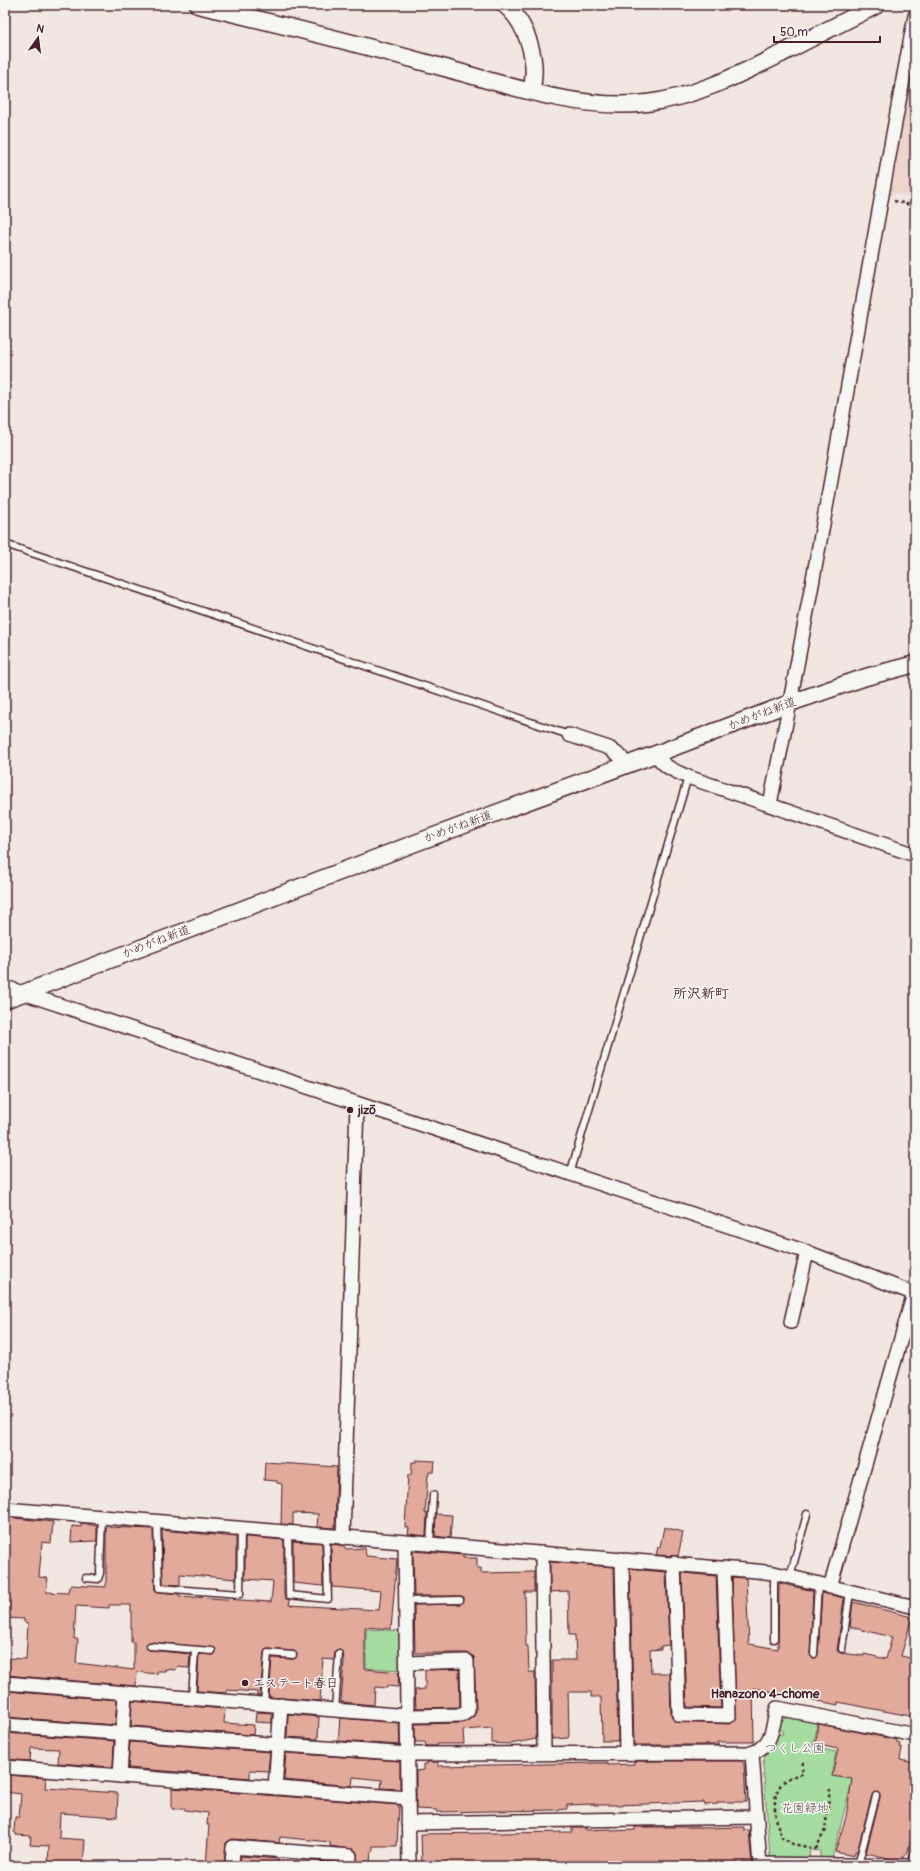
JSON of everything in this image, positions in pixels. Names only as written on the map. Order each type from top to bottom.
[{"type":"street","points":[[198,5],[337,38],[560,98],[609,104],[648,103],[686,95],[708,88],[743,73],[877,5]]},
{"type":"street","points":[[505,5],[519,21],[529,43],[534,70],[534,80],[531,91]]},
{"type":"street","points":[[770,804],[790,703],[880,198],[915,16]]},
{"type":"street","name":"かめがね新道","points":[[5,1000],[418,842],[625,766],[790,703],[866,677],[915,664]]},
{"type":"street","points":[[569,735],[610,748],[621,757],[625,766]]},
{"type":"street","points":[[656,754],[660,762],[688,777],[915,855]]},
{"type":"street","points":[[5,987],[25,992],[358,1104],[807,1252],[915,1293],[824,1585]]},
{"type":"street","points":[[343,1538],[358,1104]]},
{"type":"street","points":[[791,1322],[807,1252]]},
{"type":"street","points":[[5,1509],[102,1516],[241,1530],[724,1568],[790,1577],[915,1607]]},
{"type":"street","points":[[405,1542],[409,1754],[409,1866]]},
{"type":"street","points":[[542,1553],[544,1753]]},
{"type":"street","points":[[622,1559],[626,1752]]},
{"type":"street","points":[[674,1563],[679,1715],[729,1716],[724,1568]]},
{"type":"street","points":[[5,1683],[264,1703],[408,1716],[462,1715],[468,1711],[466,1661],[407,1663]]},
{"type":"street","points":[[120,1776],[125,1693]]},
{"type":"street","points":[[275,1788],[281,1705]]},
{"type":"street","points":[[5,1725],[409,1754],[626,1752],[752,1753],[760,1750],[769,1741],[777,1708],[915,1735]]},
{"type":"street","points":[[752,1753],[760,1865],[915,1866]]},
{"type":"street","points":[[5,1767],[408,1798]]},
{"type":"street","points":[[408,1823],[756,1817]]},
{"type":"street","points":[[232,1866],[233,1847],[350,1856],[349,1866]]},
{"type":"lane","points":[[5,544],[569,735]]},
{"type":"lane","points":[[570,1174],[688,777]]},
{"type":"lane","points":[[430,1544],[433,1495]]},
{"type":"lane","points":[[790,1577],[808,1514]]},
{"type":"lane","points":[[86,1578],[98,1579],[100,1573],[102,1516]]},
{"type":"lane","points":[[157,1521],[159,1588],[240,1594],[241,1530]]},
{"type":"lane","points":[[288,1533],[289,1595],[328,1600],[326,1536]]},
{"type":"lane","points":[[774,1574],[774,1640]]},
{"type":"lane","points":[[814,1654],[824,1585]]},
{"type":"lane","points":[[842,1649],[850,1592]]},
{"type":"lane","points":[[406,1601],[460,1600]]},
{"type":"lane","points":[[150,1646],[212,1651]]},
{"type":"lane","points":[[192,1698],[195,1650]]},
{"type":"lane","points":[[264,1703],[268,1654],[293,1655]]},
{"type":"lane","points":[[335,1710],[339,1654]]},
{"type":"lane","points":[[858,1865],[876,1796]]},
{"type":"lane","points":[[911,1866],[915,1852]]},
{"type":"path","points":[[880,198],[915,206]]},
{"type":"path","points":[[803,1762],[802,1774],[784,1780],[776,1791],[776,1819],[781,1837],[793,1844],[816,1849]]},
{"type":"path","points":[[814,1865],[816,1849],[825,1830],[830,1789]]},
{"type":"shaded area","points":[[915,59],[915,198],[890,192]]},
{"type":"green space","points":[[366,1629],[402,1631],[402,1670],[366,1668]]},
{"type":"green space","name":"花園緑地","points":[[790,1716],[818,1723],[813,1747],[836,1752],[832,1771],[854,1774],[832,1859],[820,1859],[820,1851],[810,1850],[809,1858],[770,1857],[763,1763],[778,1734],[783,1734],[783,1731],[779,1729],[780,1722]]},
{"type":"building","points":[[416,1460],[435,1461],[434,1472],[429,1472],[428,1475],[425,1513],[427,1513],[426,1536],[408,1534],[409,1528],[405,1527],[408,1475],[411,1475],[412,1462],[416,1462]]},
{"type":"building","points":[[265,1462],[337,1467],[335,1528],[317,1527],[318,1514],[293,1513],[293,1525],[281,1524],[282,1484],[277,1483],[277,1481],[264,1480]]},
{"type":"building","points":[[436,1514],[452,1515],[450,1538],[435,1536]]},
{"type":"building","points":[[5,1517],[53,1522],[51,1543],[42,1542],[39,1577],[48,1578],[46,1592],[68,1593],[71,1585],[106,1587],[106,1527],[153,1529],[155,1590],[159,1592],[179,1594],[179,1596],[271,1602],[273,1581],[245,1579],[245,1537],[284,1540],[284,1595],[286,1599],[290,1600],[289,1605],[379,1610],[381,1591],[332,1587],[331,1544],[345,1546],[347,1549],[365,1548],[366,1556],[397,1559],[391,1629],[365,1627],[365,1669],[399,1672],[398,1687],[375,1687],[374,1705],[341,1702],[344,1661],[343,1652],[339,1650],[335,1652],[334,1660],[323,1659],[320,1701],[269,1697],[272,1658],[293,1659],[297,1655],[293,1651],[268,1649],[264,1653],[260,1696],[257,1696],[257,1692],[227,1690],[226,1693],[197,1691],[199,1654],[214,1655],[216,1652],[215,1648],[150,1642],[146,1645],[149,1650],[190,1654],[189,1668],[177,1667],[176,1670],[165,1669],[165,1671],[157,1671],[157,1674],[137,1672],[136,1686],[5,1675],[5,1658],[26,1659],[28,1623],[24,1622],[24,1619],[5,1618]],"holes":[[[109,1605],[131,1605],[131,1642],[134,1642],[134,1670],[76,1663],[78,1639],[74,1639],[76,1606],[109,1608]]]},
{"type":"building","points":[[81,1523],[97,1526],[97,1541],[71,1542],[72,1526],[81,1527]]},
{"type":"building","points":[[664,1527],[683,1532],[678,1556],[656,1555],[658,1547],[660,1547]]},
{"type":"building","points":[[162,1530],[236,1537],[236,1579],[180,1574],[180,1585],[163,1584]]},
{"type":"building","points":[[293,1541],[322,1543],[323,1586],[293,1583]]},
{"type":"building","points":[[413,1551],[463,1555],[463,1558],[477,1558],[477,1568],[481,1568],[481,1573],[534,1572],[534,1592],[525,1592],[526,1646],[528,1646],[529,1672],[535,1672],[536,1739],[510,1744],[492,1743],[492,1728],[463,1730],[464,1744],[437,1744],[437,1746],[426,1746],[425,1742],[415,1742],[415,1724],[463,1723],[473,1717],[476,1711],[474,1657],[467,1653],[415,1653],[414,1605],[460,1604],[464,1600],[464,1597],[414,1596]]},
{"type":"building","points":[[550,1562],[614,1567],[618,1741],[602,1741],[601,1697],[591,1697],[591,1692],[568,1692],[568,1738],[552,1739],[552,1660],[576,1660],[575,1635],[569,1635],[568,1591],[550,1592]]},
{"type":"building","points":[[630,1569],[666,1572],[669,1645],[661,1646],[661,1649],[650,1650],[651,1673],[670,1673],[671,1715],[675,1722],[729,1724],[736,1720],[732,1577],[746,1578],[749,1644],[778,1649],[779,1583],[813,1591],[810,1654],[813,1658],[816,1658],[818,1654],[822,1593],[844,1598],[837,1651],[841,1653],[864,1656],[864,1654],[886,1659],[892,1637],[850,1627],[853,1602],[912,1617],[901,1656],[915,1659],[915,1717],[838,1702],[838,1705],[753,1688],[754,1742],[717,1742],[720,1745],[634,1745]]},
{"type":"building","points":[[682,1573],[716,1576],[721,1708],[687,1707]]},
{"type":"building","points":[[459,1669],[460,1707],[416,1708],[415,1690],[425,1689],[425,1670]]},
{"type":"building","points":[[5,1691],[117,1700],[115,1725],[5,1717]]},
{"type":"building","points":[[132,1701],[225,1709],[224,1723],[254,1725],[253,1735],[131,1726]]},
{"type":"building","points":[[256,1712],[272,1713],[272,1723],[255,1722]]},
{"type":"building","points":[[288,1714],[319,1717],[318,1739],[287,1737]]},
{"type":"building","points":[[340,1718],[399,1723],[400,1745],[338,1741]]},
{"type":"building","points":[[819,1724],[897,1740],[897,1743],[900,1744],[899,1747],[902,1748],[900,1760],[915,1763],[915,1825],[907,1854],[903,1858],[888,1858],[866,1853],[880,1797],[879,1793],[877,1792],[872,1795],[857,1852],[855,1851],[854,1856],[835,1852],[846,1817],[852,1779],[832,1776],[838,1749],[815,1744]]},
{"type":"building","points":[[5,1733],[114,1741],[113,1767],[58,1763],[59,1749],[31,1748],[30,1761],[5,1759]]},
{"type":"building","points":[[130,1742],[270,1752],[268,1771],[250,1770],[250,1778],[128,1768]]},
{"type":"building","points":[[286,1753],[400,1761],[400,1789],[381,1788],[382,1780],[353,1777],[352,1786],[284,1780]]},
{"type":"building","points":[[634,1761],[741,1761],[744,1763],[746,1802],[718,1802],[718,1804],[704,1805],[704,1802],[567,1805],[567,1809],[553,1810],[437,1812],[437,1810],[416,1809],[416,1771],[424,1770],[424,1764],[427,1764],[427,1762],[438,1762],[438,1766],[599,1763],[608,1763],[608,1765],[634,1764]]},
{"type":"building","points":[[6,1775],[46,1778],[45,1788],[118,1793],[117,1817],[60,1813],[59,1838],[85,1840],[83,1866],[48,1866],[49,1846],[30,1845],[31,1836],[16,1835],[14,1832],[15,1817],[19,1817],[21,1794],[5,1792]]},
{"type":"building","points":[[172,1788],[399,1805],[397,1846],[373,1846],[370,1864],[357,1863],[357,1853],[355,1850],[330,1846],[330,1842],[280,1837],[279,1843],[233,1839],[226,1843],[224,1866],[206,1866],[209,1825],[207,1825],[208,1813],[185,1809],[172,1809]]},
{"type":"building","points":[[635,1827],[744,1827],[744,1830],[749,1830],[752,1866],[422,1866],[421,1834],[572,1832],[572,1828],[586,1828],[586,1830],[611,1829],[611,1831],[635,1830]]},
{"type":"building","points":[[241,1856],[278,1859],[278,1866],[240,1866]]},
{"type":"building","points":[[329,1862],[341,1863],[341,1866],[329,1866]]},
{"type":"place","name":"jizō","points":[[350,1110]]},
{"type":"place","name":"エステート春日","points":[[245,1683]]},
{"type":"district","name":"所沢新町","points":[[701,993]]},
{"type":"district","name":"Hanazono 4-chome","points":[[765,1694]]},
{"type":"park label","name":"つくし公園","points":[[795,1748]]}]
